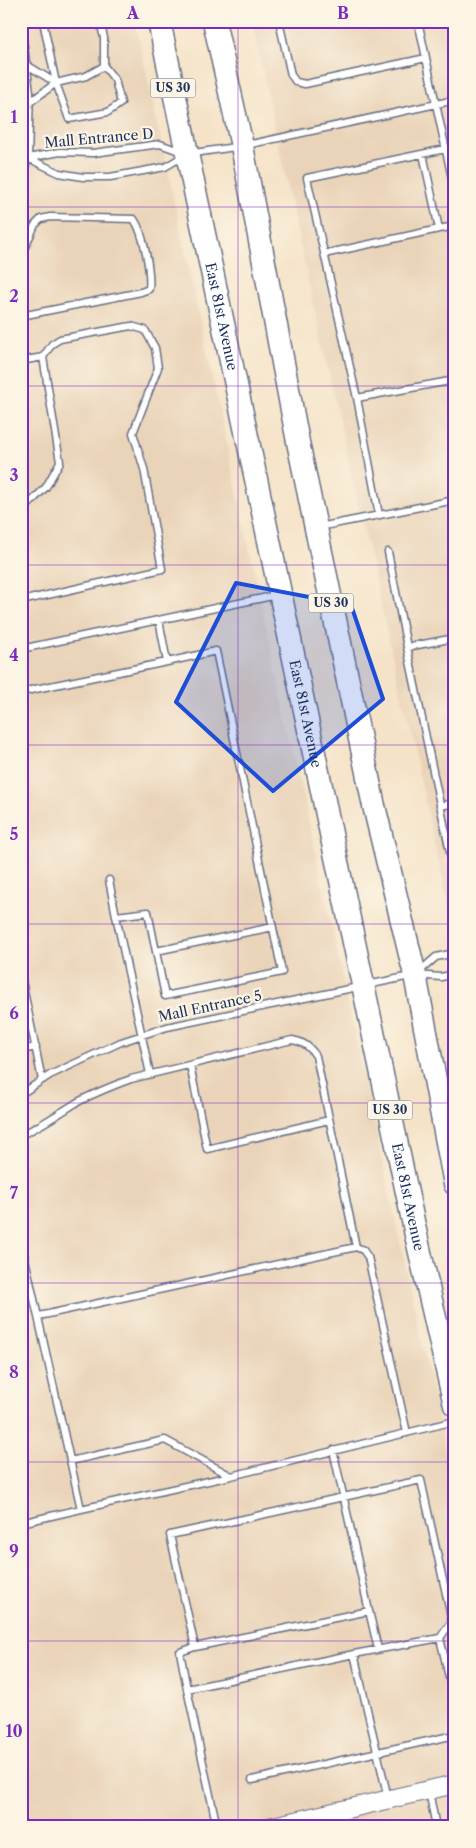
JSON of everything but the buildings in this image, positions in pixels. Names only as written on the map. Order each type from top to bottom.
[{"type":"highway","name":"East 81st Avenue","points":[[160,21],[416,1235],[455,1404]]},
{"type":"highway","name":"US 30","points":[[214,21],[242,146],[298,442],[374,806],[415,975],[455,1184]]},
{"type":"street","points":[[268,1827],[455,1784]]},
{"type":"lane","points":[[43,21],[56,83],[68,119],[108,112],[120,103],[115,80],[104,66],[104,38],[100,21]]},
{"type":"lane","points":[[279,21],[291,75],[296,82],[305,84],[426,58]]},
{"type":"lane","points":[[418,21],[455,192]]},
{"type":"lane","points":[[21,24],[30,102],[28,158],[21,179]]},
{"type":"lane","points":[[27,65],[56,83]]},
{"type":"lane","points":[[30,102],[56,83],[86,76],[104,66]]},
{"type":"lane","name":"Mall Entrance D","points":[[28,158],[59,172],[83,177],[110,177],[165,168],[187,154],[242,146],[455,100]]},
{"type":"lane","name":"Mall Entrance D","points":[[28,158],[60,152],[93,153],[160,144],[187,154]]},
{"type":"lane","points":[[379,515],[357,398],[307,178],[455,147]]},
{"type":"lane","points":[[423,154],[439,229]]},
{"type":"lane","points":[[21,256],[35,225],[41,219],[50,217],[134,219],[139,227],[150,280],[149,289],[141,292],[21,316]]},
{"type":"lane","points":[[324,254],[455,226]]},
{"type":"lane","points":[[21,512],[46,487],[60,462],[43,357],[52,344],[60,339],[131,326],[146,330],[155,348],[158,368],[133,433],[144,469],[162,569],[21,601]]},
{"type":"lane","points":[[21,361],[43,357]]},
{"type":"lane","points":[[357,398],[455,380]]},
{"type":"lane","points":[[316,527],[455,500]]},
{"type":"lane","points":[[388,552],[455,876]]},
{"type":"lane","points":[[21,650],[281,594]]},
{"type":"lane","points":[[159,620],[168,662]]},
{"type":"lane","points":[[407,647],[455,638]]},
{"type":"lane","points":[[21,692],[216,651],[282,972],[165,996],[148,912],[116,916]]},
{"type":"lane","points":[[440,806],[455,803]]},
{"type":"lane","points":[[109,880],[150,1074]]},
{"type":"lane","points":[[156,951],[273,927]]},
{"type":"lane","name":"Mall Entrance 5","points":[[415,975],[436,957],[455,953]]},
{"type":"lane","name":"Mall Entrance 5","points":[[21,1094],[42,1080],[121,1042],[167,1027],[415,975],[441,977],[455,974]]},
{"type":"lane","points":[[21,976],[42,1080]]},
{"type":"lane","points":[[21,1135],[107,1087],[131,1079],[292,1040],[302,1042],[312,1049],[316,1056],[356,1246]]},
{"type":"lane","points":[[21,1050],[36,1047]]},
{"type":"lane","points":[[190,1065],[207,1149],[329,1120]]},
{"type":"lane","points":[[21,1241],[81,1509]]},
{"type":"lane","points":[[39,1316],[356,1246],[363,1250],[368,1257],[407,1432]]},
{"type":"lane","points":[[21,1523],[231,1476],[455,1421]]},
{"type":"lane","points":[[70,1460],[165,1440],[231,1476]]},
{"type":"lane","points":[[333,1450],[378,1649]]},
{"type":"lane","points":[[186,1689],[440,1638],[452,1621],[421,1480],[170,1535],[195,1647]]},
{"type":"lane","points":[[218,1827],[186,1689],[180,1652],[195,1647],[370,1611]]},
{"type":"lane","points":[[440,1638],[455,1703]]},
{"type":"lane","points":[[354,1654],[389,1799]]},
{"type":"lane","points":[[252,1780],[455,1736]]},
{"type":"lane","points":[[429,1790],[436,1827]]},
{"type":"highlighted area","points":[[236,583],[351,605],[383,699],[273,791],[176,702]]},
{"type":"shaded area","points":[[21,21],[135,21],[455,1495],[455,1827],[21,1827],[21,1552],[23,1548],[21,1548]]},
{"type":"shaded area","points":[[252,21],[455,21],[455,935],[293,213]]}]
